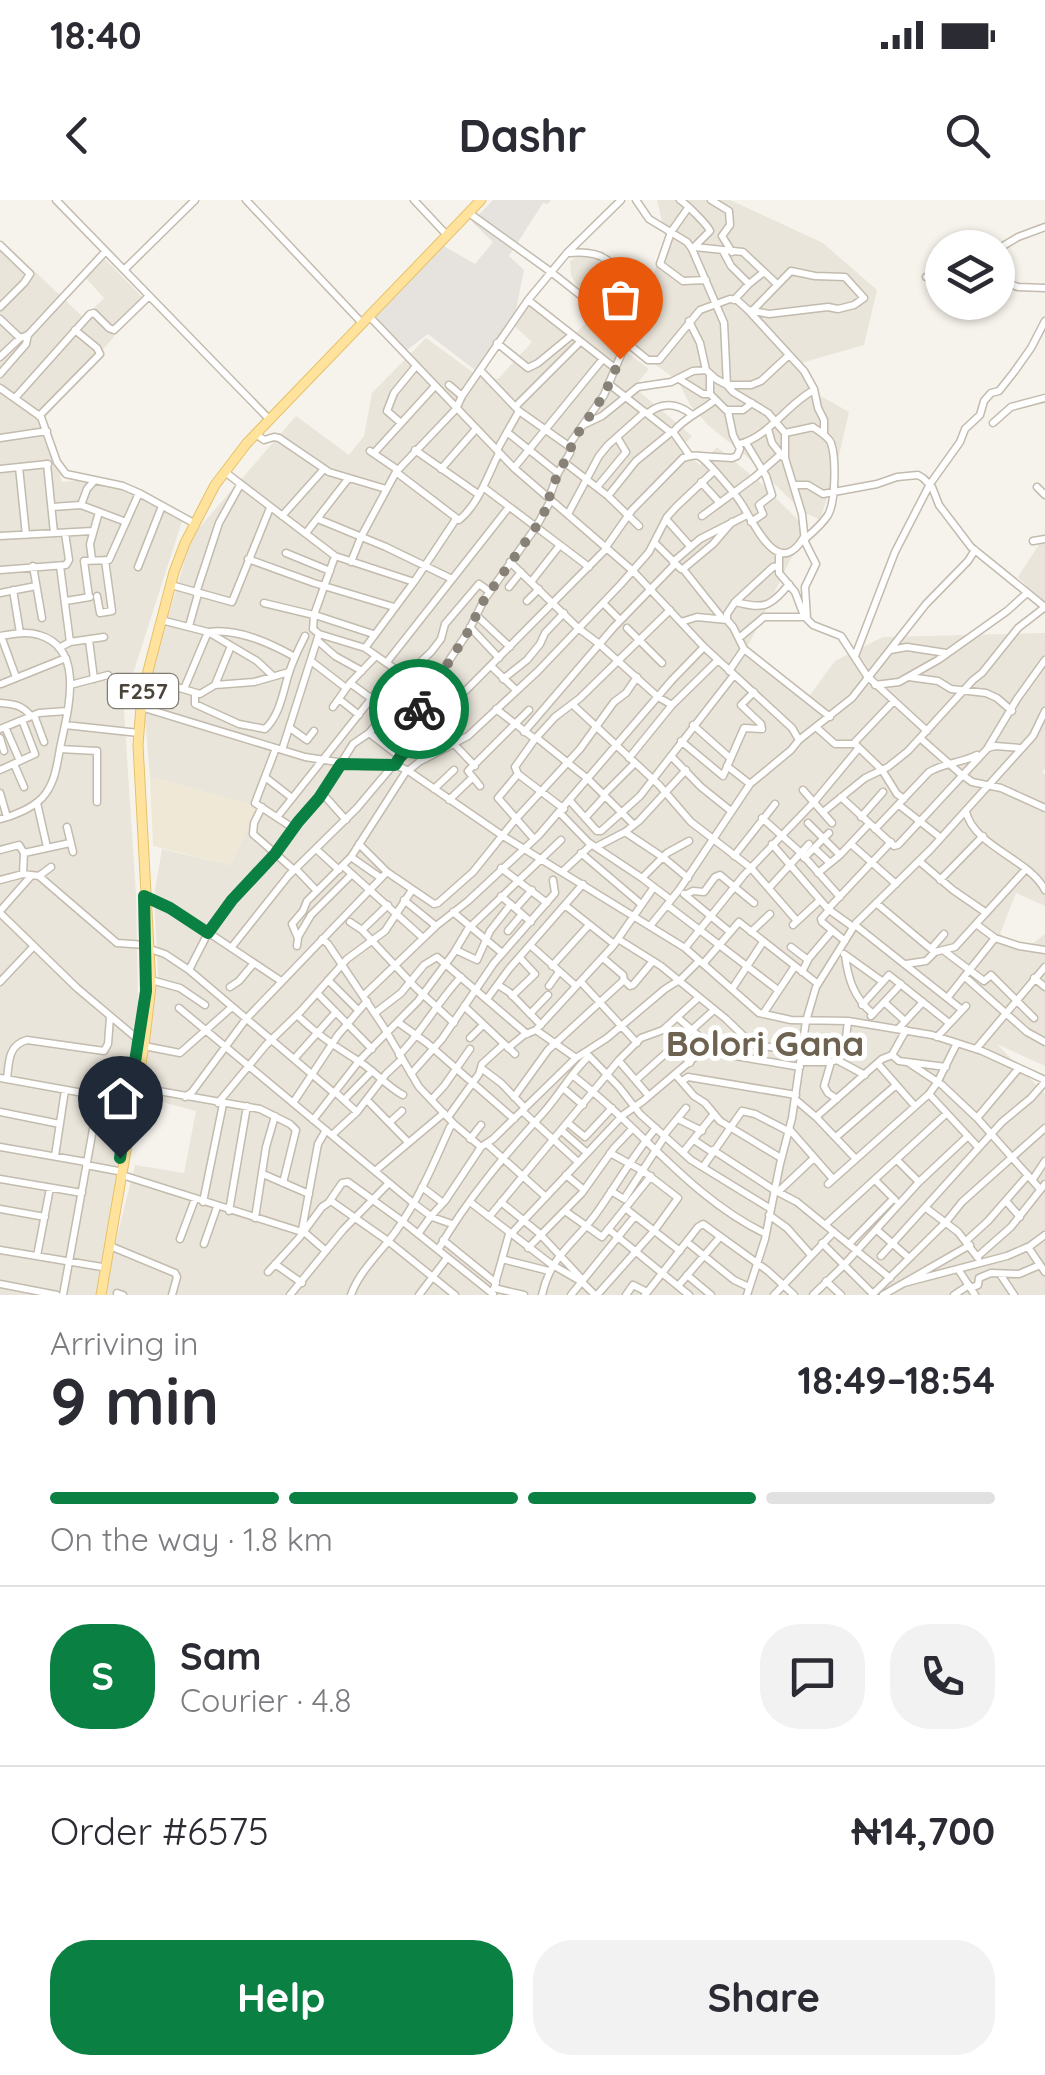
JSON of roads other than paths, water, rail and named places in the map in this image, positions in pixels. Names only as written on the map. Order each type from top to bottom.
[{"type":"main road","name":"F257","points":[[364,320],[478,200]]},
{"type":"main road","name":"F257","points":[[137,732],[146,662],[167,585],[190,521],[217,474],[245,438],[478,200]]},
{"type":"main road","name":"F257","points":[[132,1102],[151,980],[137,732],[140,706],[170,585],[195,520],[224,471],[268,416]]},
{"type":"main road","name":"F257","points":[[99,1295],[142,1043],[148,947]]},
{"type":"main road","name":"F257","points":[[99,1295],[120,1173]]},
{"type":"street","points":[[59,200],[105,252],[268,416]]},
{"type":"street","points":[[59,200],[268,416]]},
{"type":"street","points":[[126,268],[195,200]]},
{"type":"street","points":[[246,200],[514,468],[633,570],[704,647],[792,728],[799,740]]},
{"type":"street","points":[[414,200],[444,232]]},
{"type":"street","points":[[351,562],[397,471],[456,408],[551,272],[621,200]]},
{"type":"street","points":[[636,200],[649,219],[693,248],[725,331],[727,384]]},
{"type":"street","points":[[711,200],[729,211],[730,225],[722,236],[732,252]]},
{"type":"street","points":[[693,248],[710,231],[686,203],[671,232],[661,267],[682,282],[706,280]]},
{"type":"street","points":[[402,739],[490,592],[536,527],[570,447],[597,407],[627,343],[626,335],[613,321],[469,212]]},
{"type":"street","points":[[1015,239],[1045,227]]},
{"type":"street","points":[[0,258],[4,248],[30,274],[0,306]]},
{"type":"street","points":[[693,248],[747,254],[776,284]]},
{"type":"street","points":[[722,250],[749,284]]},
{"type":"street","points":[[0,357],[105,252]]},
{"type":"street","points":[[567,253],[591,252],[614,266],[626,294],[613,321]]},
{"type":"street","points":[[734,300],[751,310],[769,314],[838,310],[864,298],[841,276],[791,271],[751,310]]},
{"type":"street","points":[[627,343],[648,360],[658,360],[700,310],[734,300],[764,272]]},
{"type":"street","points":[[1015,286],[1045,288]]},
{"type":"street","points":[[15,398],[92,313],[114,330],[149,296]]},
{"type":"street","points":[[528,300],[616,370]]},
{"type":"street","points":[[751,310],[802,368],[814,389],[824,420],[824,435]]},
{"type":"street","points":[[0,319],[24,336],[26,344],[0,374]]},
{"type":"street","points":[[854,657],[895,552],[930,484],[965,429],[980,415],[984,401],[999,391],[1031,348],[1045,320]]},
{"type":"street","points":[[608,496],[636,461],[702,410],[712,397],[700,342],[689,321]]},
{"type":"street","points":[[39,416],[100,354],[75,330]]},
{"type":"street","points":[[498,343],[528,368],[572,335]]},
{"type":"street","points":[[435,386],[372,452],[456,519],[463,519],[518,409],[580,342]]},
{"type":"street","points":[[727,384],[761,382],[789,356]]},
{"type":"street","points":[[514,468],[602,360]]},
{"type":"street","points":[[402,423],[387,411],[394,393],[416,366]]},
{"type":"street","points":[[480,370],[518,409],[570,447]]},
{"type":"street","points":[[583,426],[638,387],[680,379],[698,370],[727,384],[732,392],[776,420],[785,433],[783,457]]},
{"type":"street","points":[[524,732],[690,546],[732,522],[763,514],[759,505],[772,495],[763,470],[733,434],[728,411],[680,379]]},
{"type":"street","points":[[609,384],[671,431],[690,456]]},
{"type":"street","points":[[448,385],[462,396]]},
{"type":"street","points":[[0,388],[39,416],[57,462],[66,474],[123,486],[190,521]]},
{"type":"street","points":[[231,948],[295,869],[589,567],[628,516],[683,458],[737,456],[742,443],[814,389]]},
{"type":"street","points":[[993,423],[1011,407],[1045,398]]},
{"type":"street","points":[[728,411],[743,410],[752,403]]},
{"type":"street","points":[[568,514],[599,456],[646,413],[677,405],[691,415]]},
{"type":"street","points":[[778,552],[788,553],[800,545],[830,513],[834,464],[830,441],[810,426],[785,433]]},
{"type":"street","points":[[768,427],[794,485],[806,547],[815,558],[805,588],[806,618]]},
{"type":"street","points":[[441,469],[476,430]]},
{"type":"street","points":[[0,438],[47,432]]},
{"type":"street","points":[[507,432],[558,473]]},
{"type":"street","points":[[255,433],[264,440],[278,438],[324,469],[386,489]]},
{"type":"street","points":[[596,487],[626,452],[617,437]]},
{"type":"street","points":[[415,450],[509,507],[589,567]]},
{"type":"street","points":[[699,456],[732,492],[760,536],[778,552],[779,573],[795,592],[806,618],[842,636],[866,676],[927,731]]},
{"type":"street","points":[[702,516],[783,457]]},
{"type":"street","points":[[0,469],[57,462]]},
{"type":"street","points":[[564,462],[639,526]]},
{"type":"street","points":[[47,464],[54,533]]},
{"type":"street","points":[[19,466],[26,535]]},
{"type":"street","points":[[282,516],[324,469]]},
{"type":"street","points":[[224,471],[335,556],[414,582]]},
{"type":"street","points":[[352,874],[311,915],[297,942],[292,924],[316,890],[350,857],[407,770],[468,736],[496,710],[633,570],[655,544],[666,519],[714,471]]},
{"type":"street","points":[[794,485],[808,485],[822,494],[918,475],[930,484],[952,525],[975,550],[1045,607],[1018,628],[982,673],[920,738],[823,812]]},
{"type":"street","points":[[306,534],[348,478]]},
{"type":"street","points":[[82,506],[86,488],[94,480]]},
{"type":"street","points":[[701,482],[719,502]]},
{"type":"street","points":[[189,626],[219,523],[240,485]]},
{"type":"street","points":[[1037,488],[1045,494]]},
{"type":"street","points":[[105,560],[113,609],[102,614],[83,563],[86,560],[105,560],[110,560],[139,493]]},
{"type":"street","points":[[52,507],[82,506],[126,522]]},
{"type":"street","points":[[138,568],[162,506]]},
{"type":"street","points":[[387,662],[509,507]]},
{"type":"street","points":[[170,585],[232,602],[270,508]]},
{"type":"street","points":[[92,560],[90,544],[100,512]]},
{"type":"street","points":[[318,519],[452,579]]},
{"type":"street","points":[[365,648],[456,519]]},
{"type":"street","points":[[666,519],[690,546]]},
{"type":"street","points":[[683,569],[732,522]]},
{"type":"street","points":[[0,536],[93,531]]},
{"type":"street","points":[[0,558],[0,570],[66,565],[66,533]]},
{"type":"street","points":[[1034,541],[1045,539]]},
{"type":"street","points":[[655,544],[683,569],[725,619],[744,650],[830,717]]},
{"type":"street","points":[[531,582],[560,546]]},
{"type":"street","points":[[682,893],[750,784],[852,698],[866,676],[975,550]]},
{"type":"street","points":[[286,553],[330,571]]},
{"type":"street","points":[[335,556],[312,627],[335,656],[362,672]]},
{"type":"street","points":[[248,559],[395,607]]},
{"type":"street","points":[[510,562],[578,628],[672,706]]},
{"type":"street","points":[[33,566],[42,618]]},
{"type":"street","points":[[60,566],[70,642]]},
{"type":"street","points":[[725,619],[735,602],[778,566]]},
{"type":"street","points":[[509,587],[521,572]]},
{"type":"street","points":[[413,669],[431,652],[441,639],[444,624],[479,584],[490,592]]},
{"type":"street","points":[[735,602],[764,606],[778,598],[788,584]]},
{"type":"street","points":[[0,593],[36,586]]},
{"type":"street","points":[[527,601],[538,589]]},
{"type":"street","points":[[12,590],[20,634]]},
{"type":"street","points":[[875,685],[908,678],[1007,611],[1027,593]]},
{"type":"street","points":[[66,601],[110,594]]},
{"type":"street","points":[[603,602],[620,620]]},
{"type":"street","points":[[264,603],[374,634]]},
{"type":"street","points":[[670,610],[554,717],[515,767],[518,774],[564,808],[585,818],[599,832],[640,796],[732,673],[744,650]]},
{"type":"street","points":[[503,680],[527,660],[544,633],[564,614]]},
{"type":"street","points":[[476,615],[510,647]]},
{"type":"street","points":[[682,622],[697,617],[725,619]]},
{"type":"street","points":[[738,638],[764,617],[806,618]]},
{"type":"street","points":[[161,620],[208,632],[274,676]]},
{"type":"street","points":[[470,628],[499,658]]},
{"type":"street","points":[[627,628],[662,663]]},
{"type":"street","points":[[208,632],[242,634],[295,657]]},
{"type":"street","points":[[184,689],[208,632]]},
{"type":"street","points":[[0,792],[4,818],[38,803],[56,774],[65,726],[70,674],[60,648],[40,635],[1,636],[4,656],[16,677]]},
{"type":"street","points":[[195,693],[195,704],[261,730],[273,720],[305,636]]},
{"type":"street","points":[[60,648],[70,642],[104,637]]},
{"type":"street","points":[[318,637],[365,648],[398,671]]},
{"type":"street","points":[[294,828],[255,803],[255,798],[290,728],[318,637]]},
{"type":"street","points":[[89,640],[94,679]]},
{"type":"street","points":[[146,678],[204,693],[215,685],[231,646]]},
{"type":"street","points":[[292,1103],[365,998],[423,938],[564,808],[704,647]]},
{"type":"street","points":[[888,650],[907,647],[946,653]]},
{"type":"street","points":[[333,707],[376,656]]},
{"type":"street","points":[[1,684],[66,658]]},
{"type":"street","points":[[585,818],[672,706],[718,660]]},
{"type":"street","points":[[841,797],[894,846],[898,844],[987,749],[1045,660]]},
{"type":"street","points":[[311,661],[372,699]]},
{"type":"street","points":[[278,816],[372,699],[406,665],[454,703]]},
{"type":"street","points":[[491,666],[516,690]]},
{"type":"street","points":[[215,685],[238,685],[289,672]]},
{"type":"street","points":[[70,685],[108,676]]},
{"type":"street","points":[[350,857],[438,903],[474,872],[637,677]]},
{"type":"street","points":[[908,678],[972,690],[998,698],[1012,710]]},
{"type":"street","points":[[681,742],[720,775],[725,774],[744,728],[762,729],[741,704],[754,692]]},
{"type":"street","points":[[339,699],[359,716]]},
{"type":"street","points":[[188,970],[232,900],[275,854],[357,740],[369,733],[398,699]]},
{"type":"street","points":[[685,948],[772,844],[814,802],[857,746],[859,736],[893,702]]},
{"type":"street","points":[[0,703],[24,708],[44,742]]},
{"type":"street","points":[[572,704],[691,822],[751,868],[795,923],[820,900]]},
{"type":"street","points":[[140,706],[323,761],[398,761]]},
{"type":"street","points":[[24,787],[2,728],[51,710],[67,711]]},
{"type":"street","points":[[496,710],[588,778],[634,825]]},
{"type":"street","points":[[480,786],[468,773],[530,710]]},
{"type":"street","points":[[686,1242],[748,1291],[776,1191],[796,1098],[806,1021],[818,984],[842,953],[854,926],[1041,729],[1045,711]]},
{"type":"street","points":[[414,716],[475,766]]},
{"type":"street","points":[[0,770],[35,754],[22,720]]},
{"type":"street","points":[[692,725],[750,784]]},
{"type":"street","points":[[65,726],[137,732]]},
{"type":"street","points":[[290,728],[307,740],[314,731]]},
{"type":"street","points":[[817,728],[834,744],[857,746],[882,770],[901,802],[940,838]]},
{"type":"street","points":[[369,733],[434,790],[685,948],[762,1014],[903,1027],[976,1049],[1045,1081],[978,1147],[880,1256]]},
{"type":"street","points":[[0,738],[4,751]]},
{"type":"street","points":[[920,738],[972,782],[1045,808]]},
{"type":"street","points":[[818,873],[901,802],[929,772],[996,746],[1022,748]]},
{"type":"street","points":[[60,749],[97,751],[97,802]]},
{"type":"street","points":[[929,772],[934,750]]},
{"type":"street","points":[[671,756],[731,811]]},
{"type":"street","points":[[434,790],[454,770]]},
{"type":"street","points":[[562,872],[581,853],[634,825],[686,770]]},
{"type":"street","points":[[518,774],[498,798],[534,839]]},
{"type":"street","points":[[962,774],[981,794]]},
{"type":"street","points":[[264,778],[292,798]]},
{"type":"street","points":[[449,800],[472,778]]},
{"type":"street","points":[[803,790],[832,823]]},
{"type":"street","points":[[861,816],[884,792]]},
{"type":"street","points":[[322,793],[346,820]]},
{"type":"street","points":[[38,803],[47,847]]},
{"type":"street","points":[[734,856],[775,804]]},
{"type":"street","points":[[262,807],[253,834],[316,890]]},
{"type":"street","points":[[564,808],[594,846],[654,887],[719,945],[778,990]]},
{"type":"street","points":[[966,810],[974,830]]},
{"type":"street","points":[[762,818],[840,897]]},
{"type":"street","points":[[808,822],[840,854]]},
{"type":"street","points":[[953,824],[983,836],[1039,880],[1045,890]]},
{"type":"street","points":[[67,828],[73,852]]},
{"type":"street","points":[[625,832],[688,878]]},
{"type":"street","points":[[769,888],[826,836]]},
{"type":"street","points":[[940,880],[983,836]]},
{"type":"street","points":[[313,1120],[422,995],[463,935],[561,840]]},
{"type":"street","points":[[642,878],[675,847],[689,840]]},
{"type":"street","points":[[24,853],[70,842]]},
{"type":"street","points":[[845,941],[818,925],[891,842]]},
{"type":"street","points":[[359,844],[384,875]]},
{"type":"street","points":[[772,844],[829,909],[964,1007],[937,1037]]},
{"type":"street","points":[[851,844],[896,884]]},
{"type":"street","points":[[0,850],[18,846],[24,853],[22,874]]},
{"type":"street","points":[[811,846],[830,863]]},
{"type":"street","points":[[316,849],[352,874],[423,938]]},
{"type":"street","points":[[581,853],[641,904]]},
{"type":"street","points":[[919,861],[985,912]]},
{"type":"street","points":[[51,867],[36,876],[0,912],[110,1018],[142,1043],[180,1053],[232,1007]]},
{"type":"street","points":[[501,868],[548,902],[653,961],[753,1045],[802,1051]]},
{"type":"street","points":[[936,950],[955,947],[1026,869]]},
{"type":"street","points":[[0,880],[22,874],[36,876],[117,943],[148,947],[165,954],[358,1112]]},
{"type":"street","points":[[186,1097],[246,1019],[384,875]]},
{"type":"street","points":[[650,926],[669,902],[682,893],[704,892],[717,875],[754,903]]},
{"type":"street","points":[[410,1074],[454,1023],[502,954],[555,893],[554,880]]},
{"type":"street","points":[[487,999],[583,884]]},
{"type":"street","points":[[375,1172],[408,1142],[448,1118],[489,1056],[509,1049],[539,1028],[616,942],[654,887]]},
{"type":"street","points":[[180,1239],[199,1201],[220,1103],[248,1066],[342,965],[384,931],[412,890]]},
{"type":"street","points":[[456,950],[475,960],[486,940],[532,890]]},
{"type":"street","points":[[617,905],[626,892]]},
{"type":"street","points":[[682,893],[730,932]]},
{"type":"street","points":[[502,896],[531,922]]},
{"type":"street","points":[[145,897],[170,908],[282,981]]},
{"type":"street","points":[[404,900],[436,926]]},
{"type":"street","points":[[876,903],[967,974],[1026,1032],[1045,1042]]},
{"type":"street","points":[[362,930],[388,905]]},
{"type":"street","points":[[508,930],[516,909]]},
{"type":"street","points":[[453,912],[502,954]]},
{"type":"street","points":[[752,932],[770,914]]},
{"type":"street","points":[[350,922],[454,1023]]},
{"type":"street","points":[[438,1250],[452,1224],[502,1158],[587,1054],[701,962],[739,922],[818,984]]},
{"type":"street","points":[[552,966],[589,924]]},
{"type":"street","points":[[976,924],[995,938],[1045,950]]},
{"type":"street","points":[[762,1014],[778,990],[832,931]]},
{"type":"street","points":[[905,964],[926,960],[944,934]]},
{"type":"street","points":[[948,997],[995,938]]},
{"type":"street","points":[[322,939],[388,1033],[418,1087],[470,1139],[502,1158],[546,1197]]},
{"type":"street","points":[[732,989],[763,942]]},
{"type":"street","points":[[530,945],[602,1002],[637,1042]]},
{"type":"street","points":[[0,982],[34,946]]},
{"type":"street","points":[[791,947],[808,960]]},
{"type":"street","points":[[842,953],[883,982]]},
{"type":"street","points":[[842,953],[855,994],[872,1014]]},
{"type":"street","points":[[375,1013],[398,996],[436,956],[527,1034]]},
{"type":"street","points":[[512,996],[535,974],[520,958]]},
{"type":"street","points":[[602,958],[632,986],[653,961]]},
{"type":"street","points":[[230,987],[254,963]]},
{"type":"street","points":[[976,1049],[1045,967]]},
{"type":"street","points":[[548,986],[560,972]]},
{"type":"street","points":[[967,974],[984,980],[991,975],[1034,1018]]},
{"type":"street","points":[[862,1005],[890,975],[949,1023]]},
{"type":"street","points":[[302,1232],[318,1144],[358,1112],[462,977]]},
{"type":"street","points":[[1034,978],[1045,987]]},
{"type":"street","points":[[151,980],[180,988],[205,1006]]},
{"type":"street","points":[[328,980],[358,1010]]},
{"type":"street","points":[[514,1097],[540,1060],[624,980]]},
{"type":"street","points":[[864,1024],[901,984]]},
{"type":"street","points":[[498,985],[530,1014],[539,1028],[576,1058]]},
{"type":"street","points":[[317,993],[372,1049]]},
{"type":"street","points":[[530,1014],[548,995]]},
{"type":"street","points":[[398,996],[411,1008]]},
{"type":"street","points":[[489,1217],[619,1060],[641,1038],[663,1030],[698,998]]},
{"type":"street","points":[[884,1002],[903,1027]]},
{"type":"street","points":[[816,1117],[892,1055],[903,1027],[923,1002]]},
{"type":"street","points":[[464,1006],[509,1049]]},
{"type":"street","points":[[178,1008],[412,1202],[431,1216],[452,1224]]},
{"type":"street","points":[[636,1080],[714,1010]]},
{"type":"street","points":[[294,1059],[336,1012]]},
{"type":"street","points":[[297,1015],[403,1096]]},
{"type":"street","points":[[677,1016],[708,1046],[727,1056],[801,1064],[834,1061],[866,1075]]},
{"type":"street","points":[[110,1018],[104,1052],[19,1042],[13,1048],[4,1078],[132,1102]]},
{"type":"street","points":[[837,1099],[824,1086],[834,1061],[844,1054],[848,1021]]},
{"type":"street","points":[[399,1022],[514,1119]]},
{"type":"street","points":[[470,1038],[483,1024]]},
{"type":"street","points":[[683,1039],[698,1055]]},
{"type":"street","points":[[702,1167],[742,1111],[789,1130],[830,1181],[929,1094],[957,1043]]},
{"type":"street","points":[[675,1046],[690,1062]]},
{"type":"street","points":[[494,1290],[510,1234],[620,1118],[708,1046]]},
{"type":"street","points":[[431,1100],[470,1048]]},
{"type":"street","points":[[418,1234],[484,1146],[576,1058],[587,1054]]},
{"type":"street","points":[[587,1054],[656,1128],[692,1160],[770,1212],[812,1255]]},
{"type":"street","points":[[892,1055],[898,1062],[946,1067]]},
{"type":"street","points":[[619,1060],[650,1096]]},
{"type":"street","points":[[909,1063],[938,1082],[977,1118],[1010,1158],[1043,1186],[981,1260]]},
{"type":"street","points":[[878,1064],[914,1105]]},
{"type":"street","points":[[481,1068],[578,1162]]},
{"type":"street","points":[[977,1118],[1019,1068]]},
{"type":"street","points":[[344,1100],[372,1072]]},
{"type":"street","points":[[676,1074],[694,1096],[730,1127],[781,1158]]},
{"type":"street","points":[[572,1076],[700,1191],[766,1234]]},
{"type":"street","points":[[682,1081],[688,1077],[796,1098],[855,1158]]},
{"type":"street","points":[[136,1086],[247,1106],[296,1130],[283,1183]]},
{"type":"street","points":[[836,1137],[896,1086]]},
{"type":"street","points":[[563,1088],[583,1105]]},
{"type":"street","points":[[55,1156],[66,1090]]},
{"type":"street","points":[[929,1094],[978,1147]]},
{"type":"street","points":[[0,1284],[60,1295],[98,1096]]},
{"type":"street","points":[[367,1100],[408,1142]]},
{"type":"street","points":[[229,1211],[247,1106]]},
{"type":"street","points":[[568,1123],[584,1136],[612,1108]]},
{"type":"street","points":[[565,1211],[602,1238],[625,1208],[656,1150],[686,1108]]},
{"type":"street","points":[[390,1122],[402,1111]]},
{"type":"street","points":[[0,1112],[60,1124]]},
{"type":"street","points":[[684,1151],[714,1114]]},
{"type":"street","points":[[825,1225],[946,1114]]},
{"type":"street","points":[[254,1218],[274,1116]]},
{"type":"street","points":[[351,1295],[434,1166],[450,1127],[448,1118]]},
{"type":"street","points":[[678,1119],[702,1131]]},
{"type":"street","points":[[470,1139],[481,1125]]},
{"type":"street","points":[[528,1248],[584,1190],[632,1128]]},
{"type":"street","points":[[542,1295],[551,1268],[656,1128]]},
{"type":"street","points":[[822,1243],[872,1295],[962,1202],[1045,1128]]},
{"type":"street","points":[[562,1131],[586,1152]]},
{"type":"street","points":[[848,1244],[968,1136]]},
{"type":"street","points":[[694,1140],[797,1202],[890,1278]]},
{"type":"street","points":[[0,1147],[120,1173],[302,1232],[326,1250]]},
{"type":"street","points":[[501,1202],[541,1235],[596,1295],[678,1198],[647,1173],[610,1153]]},
{"type":"street","points":[[776,1191],[814,1158]]},
{"type":"street","points":[[898,1160],[919,1182]]},
{"type":"street","points":[[883,1295],[968,1243],[1045,1161]]},
{"type":"street","points":[[611,1190],[623,1200],[647,1173]]},
{"type":"street","points":[[263,1174],[309,1194]]},
{"type":"street","points":[[566,1175],[584,1190]]},
{"type":"street","points":[[0,1179],[82,1193]]},
{"type":"street","points":[[875,1180],[896,1202]]},
{"type":"street","points":[[268,1272],[346,1181],[494,1290],[524,1295]]},
{"type":"street","points":[[290,1295],[388,1182]]},
{"type":"street","points":[[422,1187],[444,1203]]},
{"type":"street","points":[[37,1256],[50,1188]]},
{"type":"street","points":[[1006,1201],[1020,1217]]},
{"type":"street","points":[[328,1203],[334,1202],[356,1217],[455,1295]]},
{"type":"street","points":[[470,1202],[551,1268]]},
{"type":"street","points":[[814,1294],[877,1230],[896,1202]]},
{"type":"street","points":[[204,1244],[217,1207]]},
{"type":"street","points":[[625,1208],[680,1251]]},
{"type":"street","points":[[926,1208],[946,1222],[981,1260]]},
{"type":"street","points":[[0,1209],[45,1217]]},
{"type":"street","points":[[571,1295],[636,1216]]},
{"type":"street","points":[[626,1295],[633,1285],[646,1294],[701,1224],[794,1295]]},
{"type":"street","points":[[608,1229],[689,1295]]},
{"type":"street","points":[[877,1230],[909,1258]]},
{"type":"street","points":[[774,1295],[834,1232]]},
{"type":"street","points":[[904,1283],[958,1270],[1028,1246],[1045,1236]]},
{"type":"street","points":[[678,1286],[720,1237]]},
{"type":"street","points":[[444,1240],[494,1290]]},
{"type":"street","points":[[110,1246],[175,1273],[172,1295]]},
{"type":"street","points":[[954,1295],[972,1290],[983,1276],[1043,1269],[1028,1246]]},
{"type":"street","points":[[0,1250],[102,1267]]},
{"type":"street","points":[[420,1295],[447,1258]]},
{"type":"street","points":[[502,1259],[551,1268],[582,1281]]},
{"type":"street","points":[[276,1264],[302,1283]]},
{"type":"street","points":[[958,1270],[972,1290]]},
{"type":"street","points":[[1000,1273],[1014,1295]]},
{"type":"street","points":[[687,1275],[711,1295]]},
{"type":"street","points":[[826,1281],[841,1295]]},
{"type":"district","name":"Bolori Gana","points":[[765,1043]]}]
